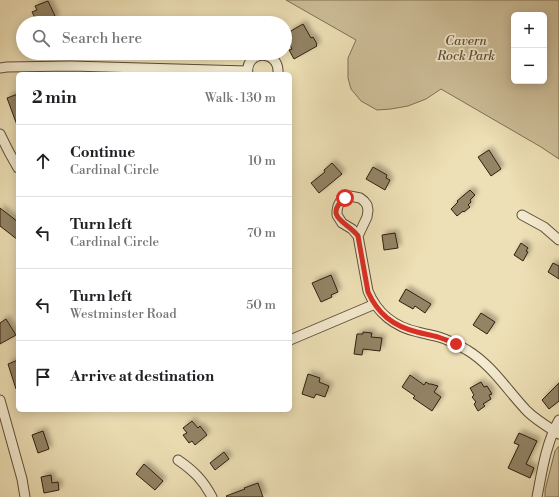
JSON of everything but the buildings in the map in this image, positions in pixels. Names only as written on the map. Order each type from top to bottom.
[{"type":"street","points":[[0,68],[71,66],[247,72],[251,60]]},
{"type":"street","points":[[274,60],[278,68],[278,72]]},
{"type":"street","points":[[0,134],[16,164]]},
{"type":"street","points":[[522,215],[544,227],[559,240]]},
{"type":"street","points":[[358,236],[368,292],[381,313],[397,325],[416,332],[440,337],[474,354],[493,370],[528,412],[544,425],[556,432]]},
{"type":"street","points":[[292,339],[375,304]]},
{"type":"street","points":[[0,400],[22,479],[25,497]]},
{"type":"street","points":[[537,497],[548,449],[556,432],[559,420]]},
{"type":"street","points":[[178,460],[206,485],[212,497]]},
{"type":"green space","name":"Cavern Rock Park","points":[[286,0],[559,0],[559,159],[441,89],[426,99],[408,106],[377,110],[361,101],[351,89],[348,78],[348,58],[356,40]]},
{"type":"green space","points":[[559,446],[559,497],[545,497],[545,490],[555,451]]},
{"type":"route","points":[[345,198],[338,206],[337,215],[342,223],[352,229],[358,236],[368,292],[381,313],[397,325],[416,332],[440,337],[456,344]]}]
